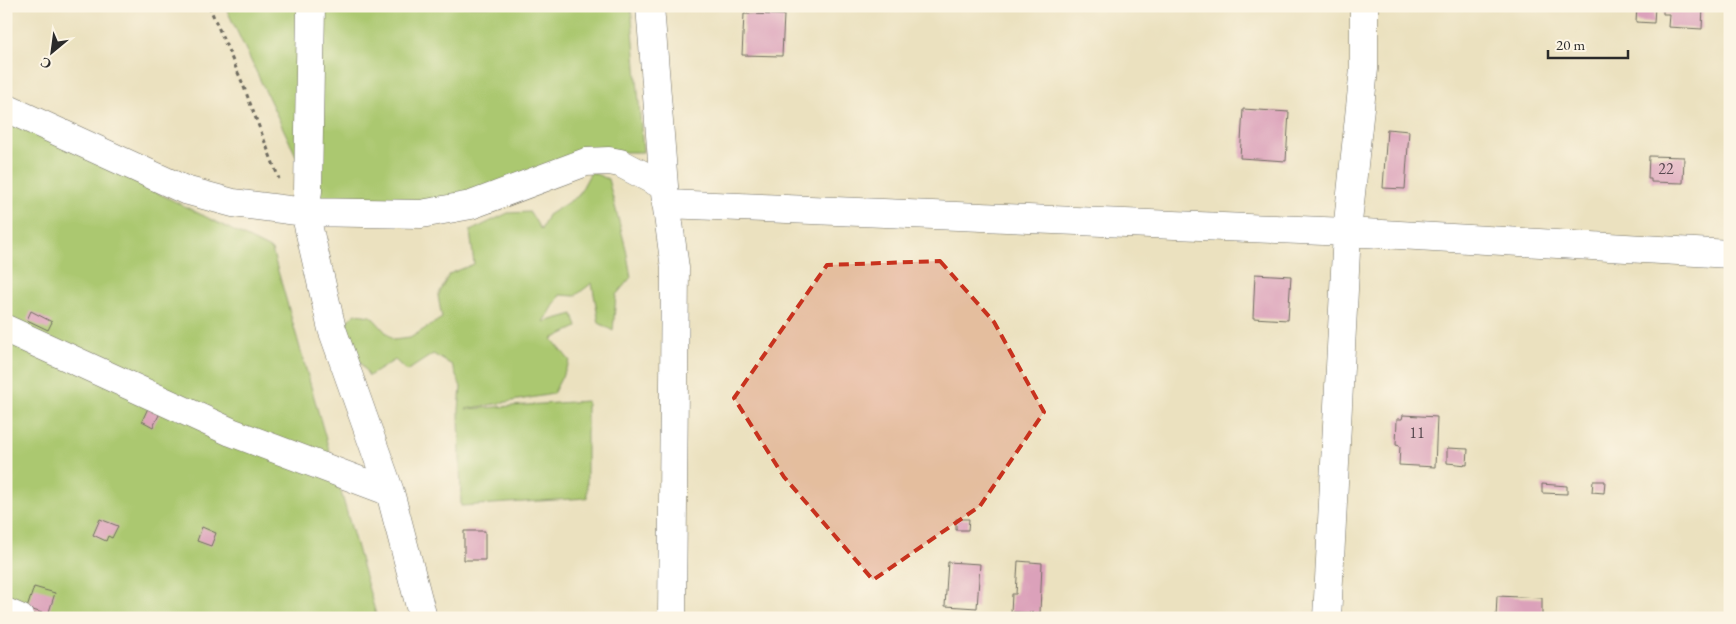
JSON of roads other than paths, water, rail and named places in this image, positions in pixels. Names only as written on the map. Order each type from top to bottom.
[{"type":"lane","points":[[311,6],[308,191],[305,212],[332,329],[390,492],[423,618]]},
{"type":"lane","points":[[650,6],[665,195],[675,268],[672,618]]},
{"type":"lane","points":[[1328,618],[1347,232],[1364,70],[1364,6]]},
{"type":"lane","points":[[6,108],[185,190],[233,203],[305,212],[421,214],[471,205],[586,162],[609,161],[620,163],[665,195],[1730,254]]},
{"type":"lane","points":[[6,329],[231,432],[390,492]]},
{"type":"lane","points":[[6,612],[20,618]]}]
